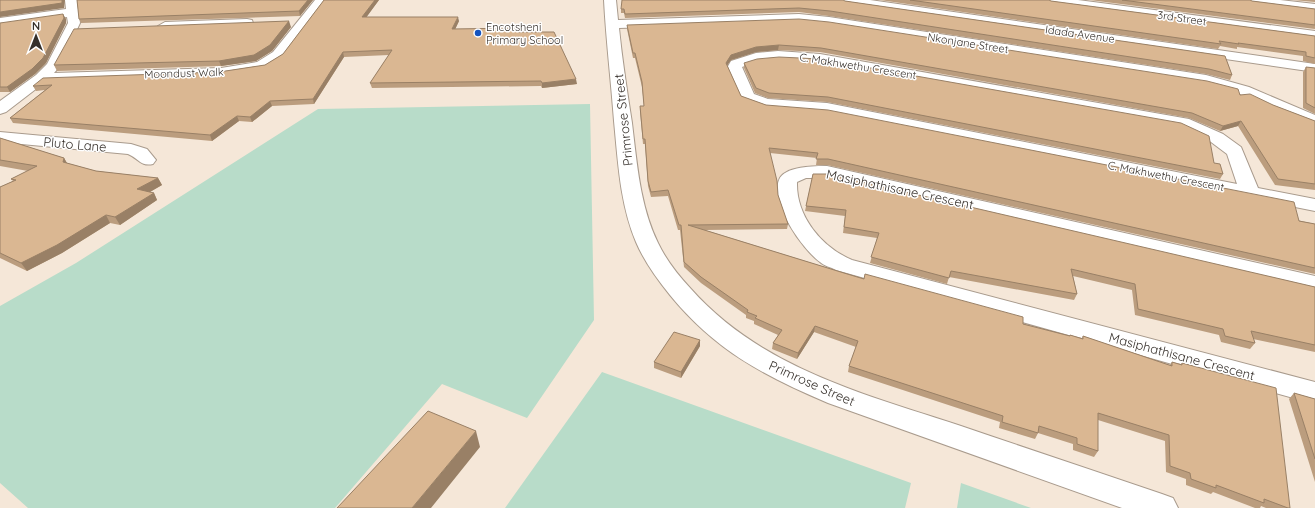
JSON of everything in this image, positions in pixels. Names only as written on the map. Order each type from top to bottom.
[{"type":"street","name":"Moondust Walk","points":[[41,78],[221,72],[256,68],[266,64],[278,55],[321,0]]},
{"type":"street","name":"Primrose Street","points":[[610,0],[630,182],[636,215],[647,243],[662,269],[681,295],[707,321],[743,350],[787,375],[836,395],[1162,508]]},
{"type":"street","name":"Idada Avenue","points":[[845,0],[1315,68]]},
{"type":"street","name":"3rd Street","points":[[1050,0],[1315,35]]},
{"type":"street","points":[[1250,0],[1315,8]]},
{"type":"street","points":[[0,22],[72,6],[74,23],[72,30],[53,66],[41,78],[0,109]]},
{"type":"street","name":"Nkonjane Street","points":[[612,24],[792,18],[822,20],[1206,80],[1243,90],[1315,121]]},
{"type":"street","points":[[288,22],[304,21]]},
{"type":"street","points":[[156,26],[256,23]]},
{"type":"street","points":[[72,30],[87,29]]},
{"type":"street","points":[[1271,30],[1288,64]]},
{"type":"street","name":"C. Makhwethu Crescent","points":[[1250,192],[1235,151],[1217,138],[1176,121],[820,58],[787,56],[752,58],[736,64],[734,68],[748,97],[766,104],[827,108],[1315,205]]},
{"type":"street","name":"Pluto Lane","points":[[0,137],[131,149],[141,153],[146,160]]},
{"type":"street","name":"Masiphathisane Crescent","points":[[1315,284],[834,173],[811,171],[796,174],[788,180],[786,189],[792,207],[807,237],[826,257],[844,264],[1315,393]]},
{"type":"green space","points":[[590,104],[594,320],[527,418],[442,384],[335,508],[28,508],[0,483],[0,306],[76,263],[318,109]]},
{"type":"green space","points":[[602,372],[911,483],[905,508],[505,508]]},
{"type":"green space","points":[[961,483],[1031,508],[957,508]]},
{"type":"building","points":[[0,0],[62,0],[62,3],[0,12]]},
{"type":"building","points":[[77,0],[308,0],[299,11],[79,19]]},
{"type":"building","points":[[324,0],[375,0],[362,17],[458,17],[452,29],[520,28],[518,32],[554,32],[576,79],[542,83],[541,81],[370,83],[392,50],[343,52],[313,99],[270,101],[250,117],[237,116],[210,135],[10,118],[52,85],[33,86],[43,78],[219,72],[265,65],[283,54]]},
{"type":"building","points":[[622,0],[843,0],[1225,56],[1232,75],[1209,69],[830,11],[799,8],[625,14],[624,9],[621,9]]},
{"type":"building","points":[[910,0],[1049,0],[1315,36],[1315,58],[1306,56],[1306,52],[1219,41],[1221,44]]},
{"type":"building","points":[[1122,0],[1250,0],[1315,9],[1315,25]]},
{"type":"building","points":[[63,14],[64,18],[43,58],[32,69],[7,87],[0,87],[0,23]]},
{"type":"building","points":[[799,19],[829,22],[1207,81],[1238,89],[1240,95],[1250,94],[1273,105],[1315,121],[1315,184],[1278,179],[1241,121],[1223,126],[1192,113],[821,48],[779,45],[756,47],[731,55],[726,63],[741,96],[766,105],[828,110],[1294,202],[1299,221],[1315,224],[1315,268],[828,159],[816,159],[818,153],[769,148],[777,181],[778,195],[788,224],[688,225],[864,279],[865,274],[1023,317],[1023,324],[1083,339],[1083,336],[1172,366],[1172,362],[1182,365],[1182,363],[1276,388],[1290,508],[1264,499],[1264,503],[1216,485],[1216,488],[1191,479],[1190,473],[1170,466],[1169,435],[1098,413],[1098,451],[1077,444],[1077,438],[1039,426],[1038,433],[1002,422],[1003,416],[849,366],[858,341],[815,326],[798,353],[773,343],[782,330],[755,318],[757,316],[747,312],[748,310],[701,277],[684,262],[681,225],[679,225],[668,190],[651,192],[648,181],[645,139],[643,139],[640,106],[644,106],[642,82],[635,53],[633,53],[627,25]]},
{"type":"building","points":[[289,21],[270,45],[254,55],[219,61],[54,65],[74,29]]},
{"type":"building","points":[[779,57],[820,59],[1181,123],[1209,136],[1214,163],[1220,164],[1223,174],[828,97],[769,93],[756,88],[744,63],[757,59]]},
{"type":"building","points":[[1306,67],[1315,68],[1315,108],[1306,103]]},
{"type":"building","points":[[0,138],[64,158],[63,162],[96,171],[158,178],[137,189],[154,193],[115,217],[106,215],[57,245],[21,263],[0,253],[0,187],[16,180],[11,179],[37,166],[0,160]]},
{"type":"building","points":[[813,174],[828,174],[1315,287],[1315,345],[1251,331],[1255,343],[1225,336],[1223,329],[1138,309],[1135,284],[1071,269],[1077,294],[951,271],[949,278],[871,257],[879,233],[844,227],[846,210],[806,206]]},
{"type":"building","points":[[674,332],[700,340],[681,372],[654,362]]},
{"type":"building","points":[[1294,393],[1315,399],[1315,459]]},
{"type":"building","points":[[428,411],[476,431],[412,508],[337,508]]},
{"type":"place","name":"Encotsheni Primary School","points":[[478,33]]}]
